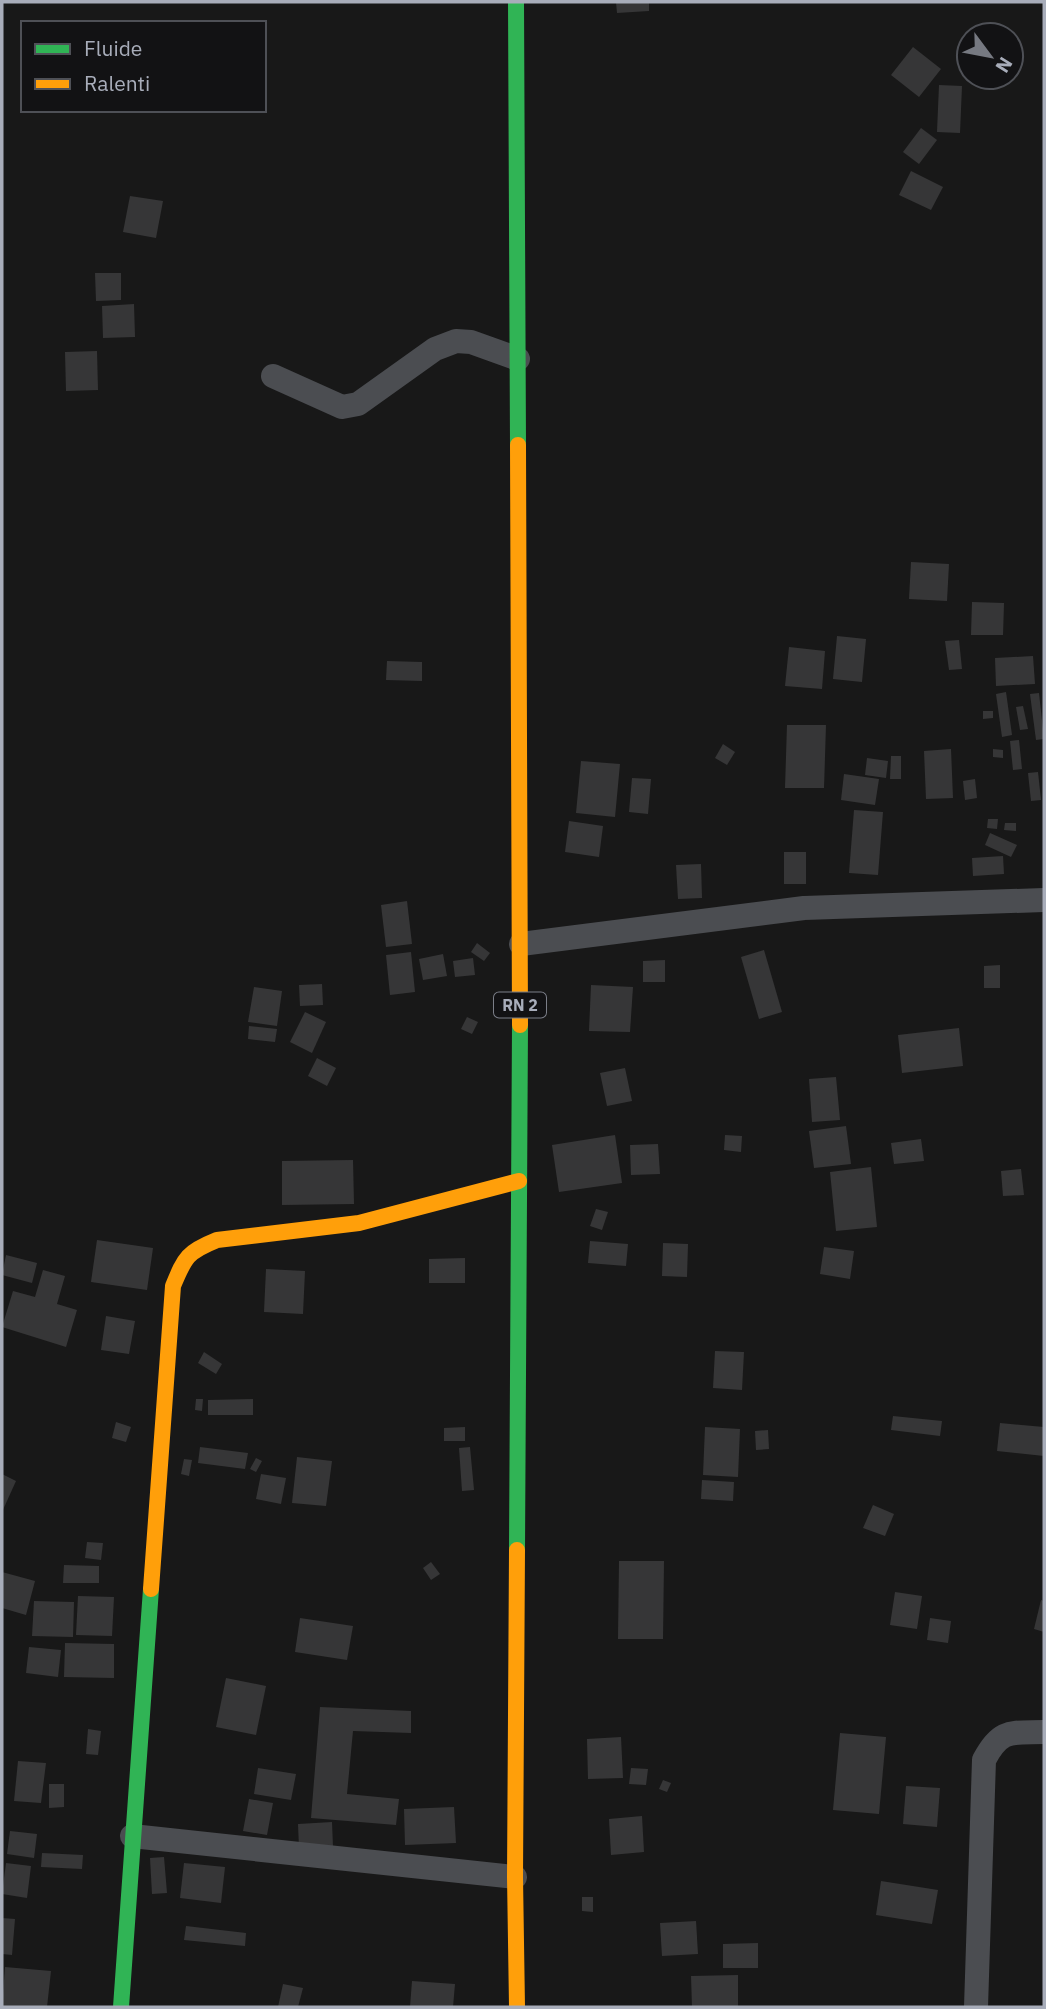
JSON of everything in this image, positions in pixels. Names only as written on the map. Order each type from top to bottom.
[{"type":"main road","name":"RN 2","points":[[516,2],[521,944],[515,1877],[517,2007]]},
{"type":"main road","points":[[121,2007],[173,1286],[183,1262],[195,1249],[218,1240],[359,1223],[519,1181]]},
{"type":"street","points":[[273,376],[342,407],[358,404],[435,349],[456,341],[471,342],[518,359]]},
{"type":"street","points":[[521,944],[804,908],[1044,900]]},
{"type":"street","points":[[976,2007],[984,1760],[994,1742],[1010,1733],[1044,1732]]},
{"type":"street","points":[[132,1836],[515,1877]]},
{"type":"building","points":[[616,2],[649,2],[649,11],[617,13]]},
{"type":"building","points":[[913,47],[941,69],[919,97],[891,75]]},
{"type":"building","points":[[939,85],[955,86],[955,91],[962,91],[960,133],[937,132]]},
{"type":"building","points":[[921,128],[937,140],[919,164],[903,152]]},
{"type":"building","points":[[911,171],[943,187],[931,210],[899,195]]},
{"type":"building","points":[[130,196],[163,201],[156,238],[123,232]]},
{"type":"building","points":[[95,273],[121,273],[121,300],[96,301]]},
{"type":"building","points":[[134,304],[135,337],[103,338],[102,306]]},
{"type":"building","points":[[97,351],[98,390],[66,391],[65,352]]},
{"type":"building","points":[[911,562],[949,564],[947,601],[909,599]]},
{"type":"building","points":[[972,602],[1004,603],[1003,635],[971,635]]},
{"type":"building","points":[[837,636],[866,639],[862,682],[833,679]]},
{"type":"building","points":[[959,640],[962,669],[949,670],[945,641]]},
{"type":"building","points":[[789,647],[825,651],[822,689],[785,686]]},
{"type":"building","points":[[1033,656],[1035,684],[996,686],[995,658]]},
{"type":"building","points":[[387,661],[422,662],[422,681],[386,680]]},
{"type":"building","points":[[1006,692],[1012,735],[1002,737],[996,694]]},
{"type":"building","points":[[1039,693],[1044,739],[1036,740],[1030,694]]},
{"type":"building","points":[[1023,706],[1028,729],[1020,730],[1016,707]]},
{"type":"building","points":[[983,711],[993,711],[993,718],[983,719]]},
{"type":"building","points":[[787,725],[826,725],[824,788],[785,788]]},
{"type":"building","points":[[1019,740],[1022,769],[1013,770],[1010,741]]},
{"type":"building","points":[[723,744],[735,752],[727,765],[715,758]]},
{"type":"building","points":[[951,749],[953,798],[926,799],[924,751]]},
{"type":"building","points":[[993,749],[1003,750],[1003,758],[993,757]]},
{"type":"building","points":[[891,756],[901,756],[901,779],[890,779]]},
{"type":"building","points":[[867,758],[888,761],[886,778],[865,775]]},
{"type":"building","points":[[581,761],[620,764],[615,817],[576,813]]},
{"type":"building","points":[[1038,772],[1041,800],[1031,801],[1028,773]]},
{"type":"building","points":[[844,774],[879,779],[875,805],[841,800]]},
{"type":"building","points":[[632,778],[651,779],[648,814],[629,812]]},
{"type":"building","points":[[975,779],[977,798],[965,800],[963,781]]},
{"type":"building","points":[[854,810],[883,812],[878,875],[849,873]]},
{"type":"building","points":[[988,819],[998,819],[997,829],[987,828]]},
{"type":"building","points":[[569,821],[603,826],[599,857],[565,852]]},
{"type":"building","points":[[1005,823],[1016,823],[1016,831],[1004,830]]},
{"type":"building","points":[[990,833],[1017,845],[1011,857],[985,845]]},
{"type":"building","points":[[784,852],[806,852],[806,884],[784,884]]},
{"type":"building","points":[[1003,856],[1004,874],[973,876],[972,858]]},
{"type":"building","points":[[701,864],[702,898],[678,899],[676,865]]},
{"type":"building","points":[[407,901],[412,944],[386,947],[381,905]]},
{"type":"building","points":[[477,943],[490,953],[484,961],[471,952]]},
{"type":"building","points":[[764,950],[782,1012],[759,1019],[741,957]]},
{"type":"building","points":[[411,952],[415,992],[390,995],[386,955]]},
{"type":"building","points":[[443,954],[447,976],[423,980],[419,959]]},
{"type":"building","points":[[473,958],[475,975],[455,977],[453,961]]},
{"type":"building","points":[[665,960],[665,982],[643,982],[643,961]]},
{"type":"building","points":[[1000,965],[1000,988],[984,988],[984,966]]},
{"type":"building","points":[[322,984],[323,1005],[300,1006],[299,985]]},
{"type":"building","points":[[591,985],[633,987],[630,1032],[589,1031]]},
{"type":"building","points":[[254,987],[282,991],[277,1026],[248,1022]]},
{"type":"building","points":[[305,1012],[326,1022],[312,1053],[290,1042]]},
{"type":"building","points":[[467,1017],[478,1022],[472,1034],[461,1029]]},
{"type":"building","points":[[249,1026],[277,1029],[275,1042],[248,1039]]},
{"type":"building","points":[[959,1028],[963,1066],[902,1073],[898,1035]]},
{"type":"building","points":[[317,1058],[336,1068],[327,1086],[308,1076]]},
{"type":"building","points":[[625,1068],[632,1101],[607,1106],[600,1073]]},
{"type":"building","points":[[836,1077],[840,1120],[812,1122],[809,1079]]},
{"type":"building","points":[[846,1126],[851,1164],[814,1168],[809,1131]]},
{"type":"building","points":[[615,1135],[622,1183],[559,1192],[552,1145]]},
{"type":"building","points":[[725,1135],[742,1136],[741,1152],[724,1150]]},
{"type":"building","points":[[921,1139],[924,1161],[894,1164],[891,1143]]},
{"type":"building","points":[[658,1144],[660,1174],[631,1175],[630,1145]]},
{"type":"building","points":[[353,1160],[354,1204],[282,1205],[282,1161]]},
{"type":"building","points":[[871,1167],[877,1227],[836,1231],[830,1172]]},
{"type":"building","points":[[1021,1169],[1024,1195],[1003,1196],[1001,1171]]},
{"type":"building","points":[[596,1209],[608,1212],[602,1230],[590,1226]]},
{"type":"building","points":[[97,1240],[153,1248],[147,1290],[91,1282]]},
{"type":"building","points":[[590,1241],[628,1244],[626,1266],[588,1263]]},
{"type":"building","points":[[663,1243],[688,1244],[687,1277],[662,1276]]},
{"type":"building","points":[[824,1247],[854,1251],[850,1279],[820,1274]]},
{"type":"building","points":[[6,1255],[37,1263],[32,1283],[2,1275]]},
{"type":"building","points":[[465,1258],[465,1283],[429,1283],[429,1259]]},
{"type":"building","points":[[266,1269],[305,1271],[303,1314],[264,1312]]},
{"type":"building","points":[[43,1270],[65,1276],[57,1304],[77,1310],[66,1347],[2,1327],[13,1291],[35,1297]]},
{"type":"building","points":[[106,1316],[135,1321],[129,1354],[101,1350]]},
{"type":"building","points":[[715,1351],[744,1352],[742,1390],[713,1388]]},
{"type":"building","points":[[204,1352],[222,1364],[216,1374],[198,1363]]},
{"type":"building","points":[[196,1399],[203,1399],[202,1411],[195,1410]]},
{"type":"building","points":[[253,1399],[253,1415],[208,1415],[208,1400]]},
{"type":"building","points":[[893,1416],[942,1421],[940,1436],[891,1430]]},
{"type":"building","points":[[116,1422],[131,1427],[126,1442],[112,1438]]},
{"type":"building","points":[[1000,1423],[1044,1427],[1044,1456],[997,1451]]},
{"type":"building","points":[[465,1427],[465,1441],[444,1441],[444,1428]]},
{"type":"building","points":[[705,1427],[740,1429],[738,1477],[703,1475]]},
{"type":"building","points":[[768,1430],[769,1449],[756,1450],[755,1431]]},
{"type":"building","points":[[200,1447],[248,1453],[245,1469],[198,1463]]},
{"type":"building","points":[[470,1447],[474,1490],[462,1491],[459,1448]]},
{"type":"building","points":[[297,1457],[332,1461],[326,1506],[292,1503]]},
{"type":"building","points":[[256,1458],[262,1461],[256,1472],[250,1469]]},
{"type":"building","points":[[184,1459],[192,1460],[189,1476],[181,1474]]},
{"type":"building","points":[[2,1474],[16,1481],[2,1512]]},
{"type":"building","points":[[261,1474],[286,1478],[281,1504],[256,1499]]},
{"type":"building","points":[[702,1480],[734,1482],[733,1501],[701,1499]]},
{"type":"building","points":[[873,1505],[894,1514],[885,1536],[863,1528]]},
{"type":"building","points":[[87,1542],[103,1543],[101,1560],[85,1558]]},
{"type":"building","points":[[619,1561],[664,1561],[663,1639],[618,1639]]},
{"type":"building","points":[[431,1562],[440,1574],[431,1580],[423,1568]]},
{"type":"building","points":[[64,1565],[99,1566],[99,1583],[63,1583]]},
{"type":"building","points":[[2,1572],[35,1581],[26,1615],[2,1608]]},
{"type":"building","points":[[895,1592],[922,1596],[917,1629],[890,1625]]},
{"type":"building","points":[[78,1596],[114,1597],[112,1636],[76,1635]]},
{"type":"building","points":[[1041,1600],[1044,1601],[1044,1632],[1034,1629]]},
{"type":"building","points":[[34,1601],[74,1602],[73,1637],[32,1636]]},
{"type":"building","points":[[300,1618],[353,1626],[347,1660],[295,1652]]},
{"type":"building","points":[[930,1618],[951,1621],[948,1643],[927,1640]]},
{"type":"building","points":[[65,1643],[114,1644],[114,1678],[64,1677]]},
{"type":"building","points":[[29,1647],[61,1650],[58,1677],[26,1673]]},
{"type":"building","points":[[226,1678],[266,1686],[256,1735],[216,1727]]},
{"type":"building","points":[[320,1707],[411,1711],[411,1733],[353,1731],[347,1794],[399,1799],[396,1825],[311,1818]]},
{"type":"building","points":[[88,1729],[101,1731],[98,1755],[86,1754]]},
{"type":"building","points":[[840,1733],[886,1737],[879,1814],[833,1810]]},
{"type":"building","points":[[621,1737],[623,1778],[588,1779],[587,1739]]},
{"type":"building","points":[[18,1761],[46,1763],[41,1803],[14,1801]]},
{"type":"building","points":[[258,1768],[296,1774],[291,1800],[254,1794]]},
{"type":"building","points":[[631,1768],[648,1769],[646,1785],[629,1784]]},
{"type":"building","points":[[663,1780],[671,1783],[667,1792],[659,1789]]},
{"type":"building","points":[[49,1784],[64,1784],[64,1807],[49,1808]]},
{"type":"building","points":[[906,1786],[940,1788],[937,1827],[903,1824]]},
{"type":"building","points":[[249,1799],[273,1803],[267,1835],[243,1831]]},
{"type":"building","points":[[454,1807],[456,1843],[405,1845],[404,1809]]},
{"type":"building","points":[[642,1816],[644,1852],[611,1855],[609,1819]]},
{"type":"building","points":[[332,1822],[333,1847],[299,1848],[298,1824]]},
{"type":"building","points":[[10,1831],[37,1834],[34,1858],[7,1854]]},
{"type":"building","points":[[42,1853],[83,1855],[82,1869],[41,1867]]},
{"type":"building","points":[[164,1857],[167,1893],[152,1894],[150,1858]]},
{"type":"building","points":[[6,1863],[31,1866],[27,1898],[2,1894]]},
{"type":"building","points":[[184,1863],[225,1867],[221,1903],[180,1898]]},
{"type":"building","points":[[881,1881],[938,1890],[932,1924],[876,1915]]},
{"type":"building","points":[[582,1897],[593,1897],[593,1912],[582,1911]]},
{"type":"building","points":[[2,1918],[15,1919],[12,1955],[2,1954]]},
{"type":"building","points":[[696,1921],[698,1954],[662,1956],[660,1923]]},
{"type":"building","points":[[186,1926],[246,1933],[245,1946],[184,1940]]},
{"type":"building","points":[[758,1943],[758,1968],[723,1968],[723,1944]]},
{"type":"building","points":[[5,1967],[51,1971],[47,2007],[2,2007]]},
{"type":"building","points":[[738,1975],[738,2007],[692,2007],[691,1976]]},
{"type":"building","points":[[412,1981],[455,1984],[453,2007],[410,2007]]},
{"type":"building","points":[[283,1984],[303,1988],[298,2007],[278,2007]]},
{"type":"traffic: fast","points":[[516,2],[518,445]]},
{"type":"traffic: fast","points":[[517,1550],[520,1025]]},
{"type":"traffic: fast","points":[[121,2007],[151,1589]]},
{"type":"traffic: slow","points":[[518,445],[520,1025]]},
{"type":"traffic: slow","points":[[151,1589],[173,1286],[188,1257],[199,1248],[217,1240],[359,1223],[519,1181]]},
{"type":"traffic: slow","points":[[517,1550],[517,2007]]}]
